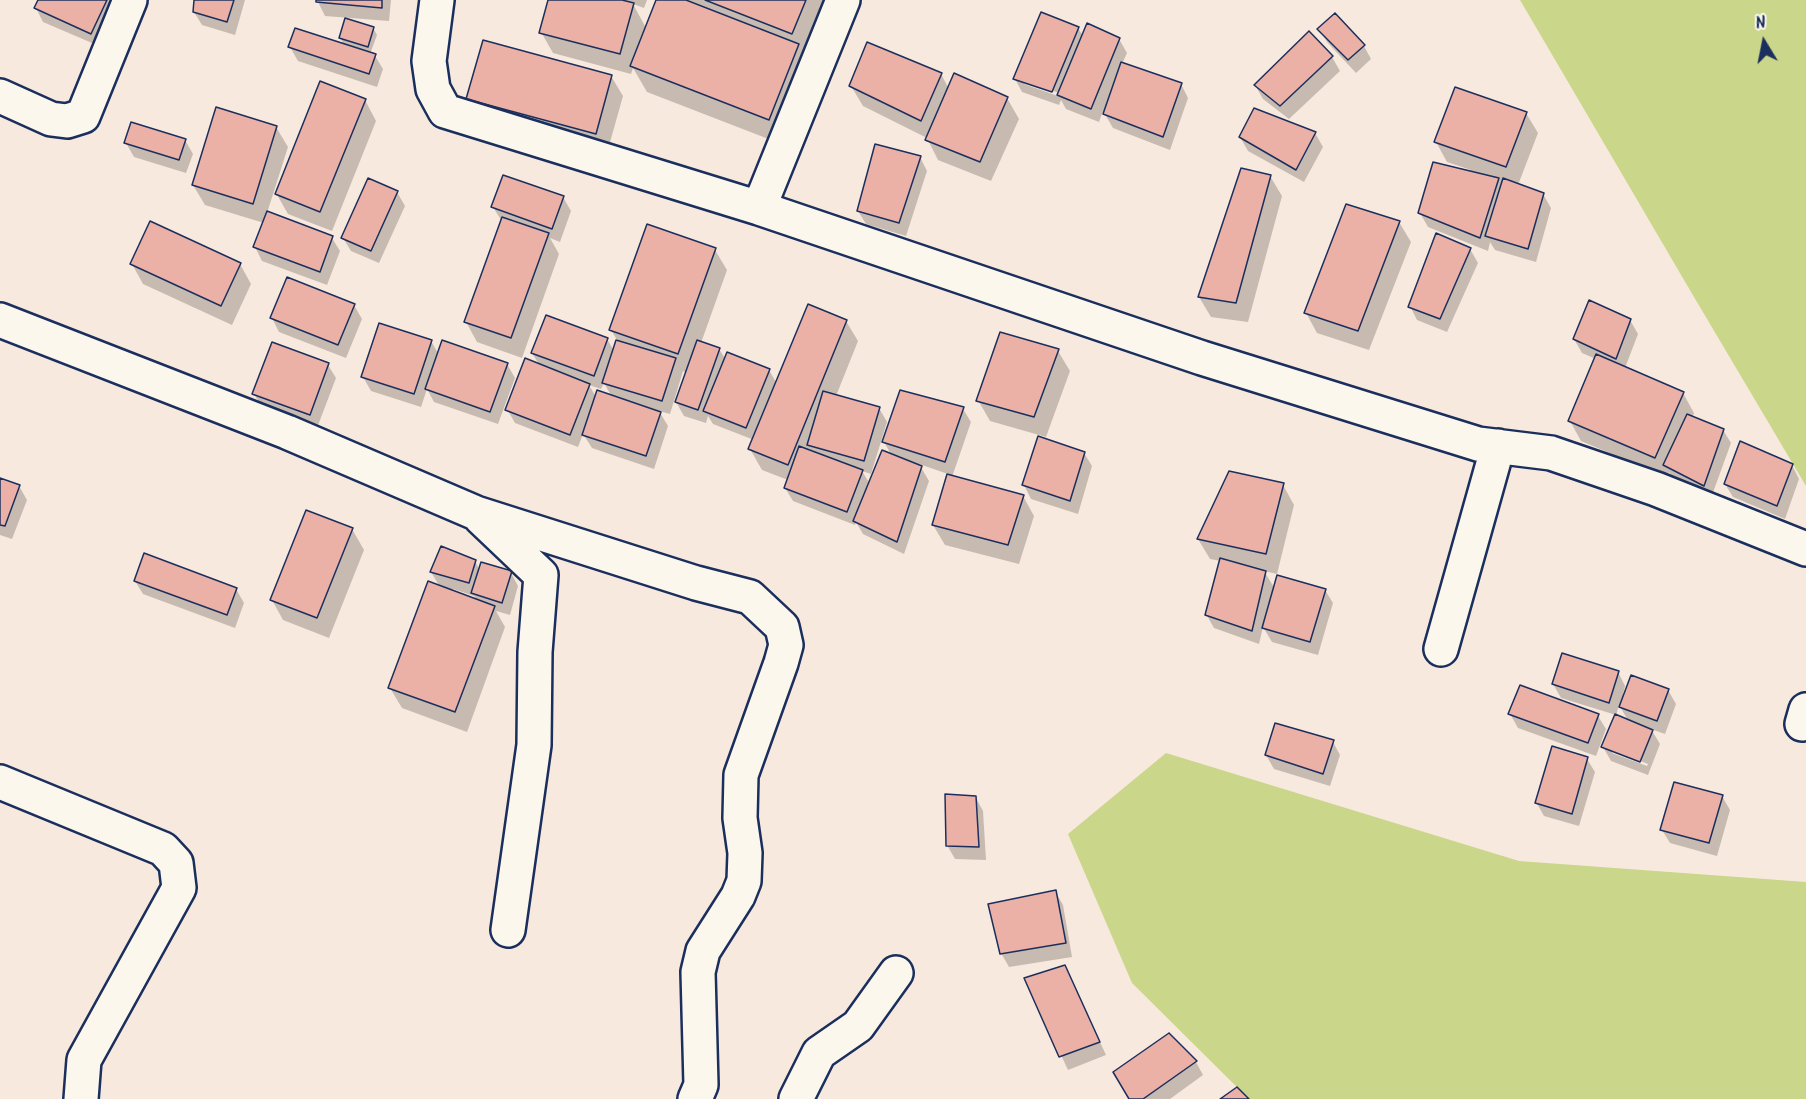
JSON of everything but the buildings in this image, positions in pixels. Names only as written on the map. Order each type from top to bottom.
[{"type":"street","points":[[0,96],[51,119],[67,121],[83,116],[130,0]]},
{"type":"street","points":[[437,0],[429,60],[433,89],[446,111],[759,208],[1202,358],[1478,444],[1551,453],[1656,489],[1806,549]]},
{"type":"street","points":[[759,208],[843,0]]},
{"type":"street","points":[[0,320],[287,432],[476,513],[696,584],[750,597],[782,627],[786,645],[741,775],[740,818],[745,853],[744,881],[738,896],[703,951],[698,972],[701,1085],[695,1099]]},
{"type":"street","points":[[1441,649],[1498,446]]},
{"type":"street","points":[[476,513],[541,575],[536,652],[534,745],[508,930]]},
{"type":"street","points":[[0,782],[163,849],[176,863],[179,888],[84,1060],[81,1099]]},
{"type":"street","points":[[796,1099],[819,1053],[858,1026],[896,973]]},
{"type":"green space","points":[[1520,0],[1806,0],[1806,486],[1694,297]]},
{"type":"green space","points":[[1166,753],[1519,861],[1806,882],[1806,1099],[1249,1099],[1132,983],[1068,834]]}]
